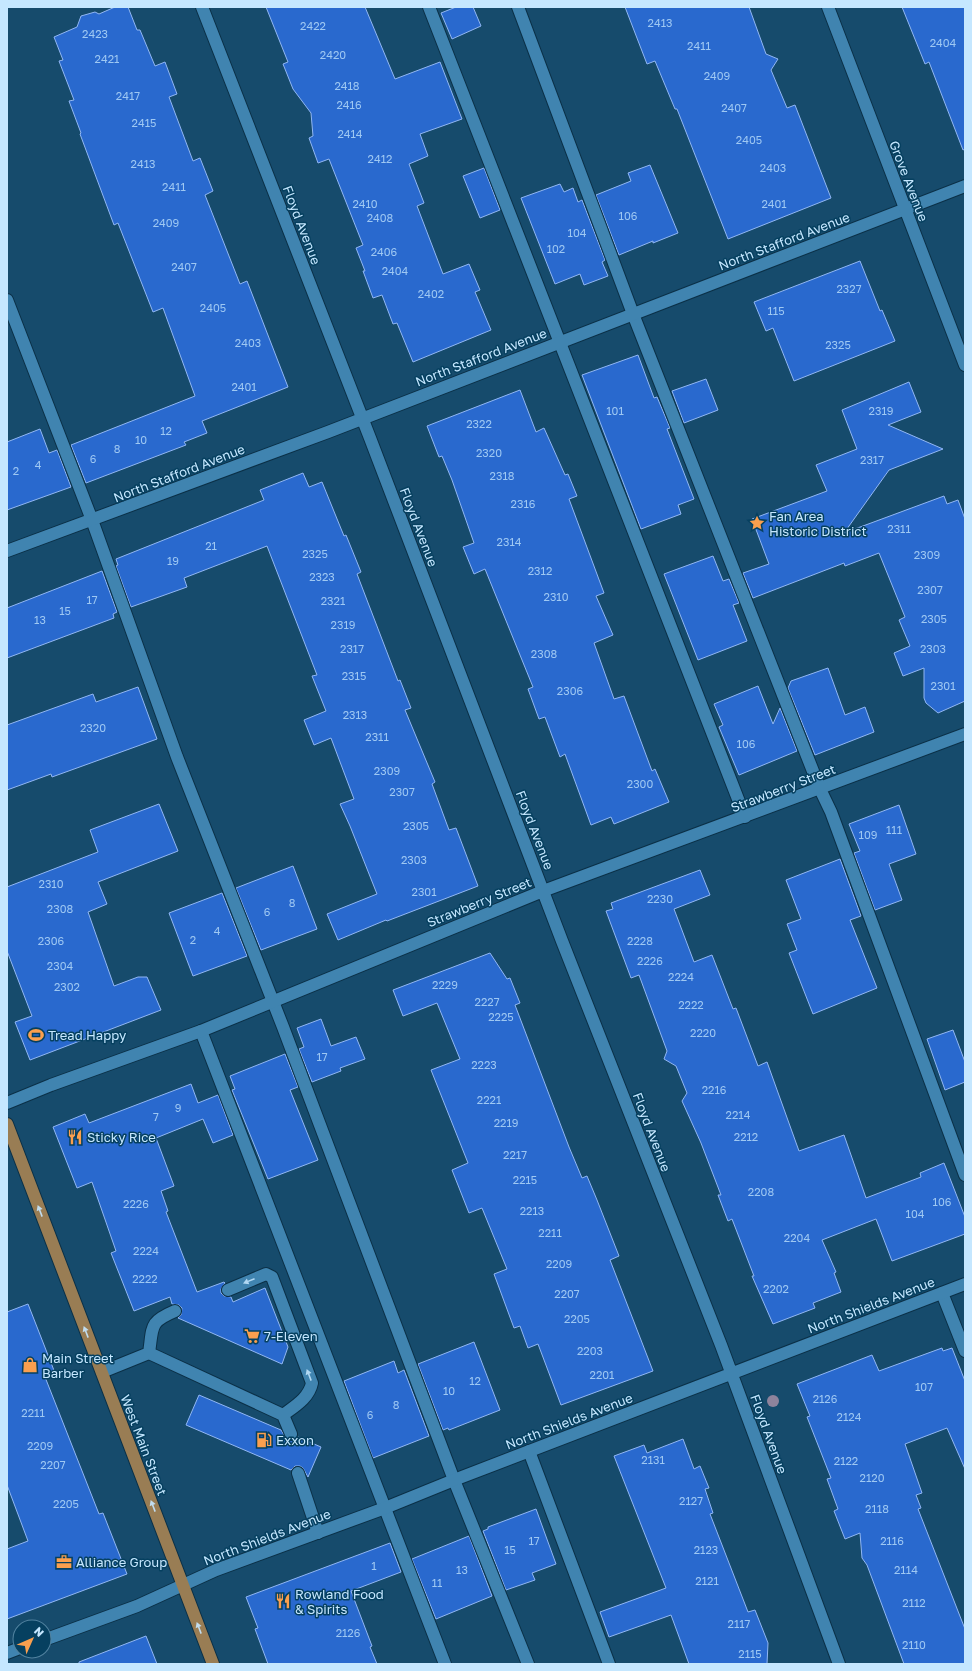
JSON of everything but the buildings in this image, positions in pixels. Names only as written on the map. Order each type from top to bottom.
[{"type":"main road","name":"West Main Street","points":[[7,1124],[213,1664]]},
{"type":"street","name":"Floyd Avenue","points":[[202,7],[362,418],[543,891],[731,1373],[839,1664]]},
{"type":"street","points":[[429,7],[745,817]]},
{"type":"street","points":[[518,7],[633,314],[820,788],[831,812],[965,1175]]},
{"type":"street","name":"Grove Avenue","points":[[828,7],[965,365]]},
{"type":"street","name":"North Stafford Avenue","points":[[7,551],[362,418],[965,186]]},
{"type":"street","points":[[7,300],[92,520],[177,757],[272,1001],[454,1480],[528,1664]]},
{"type":"street","name":"Strawberry Street","points":[[7,1104],[51,1085],[201,1031],[543,891],[965,734]]},
{"type":"street","points":[[201,1031],[445,1664]]},
{"type":"street","points":[[228,1290],[266,1274],[272,1277],[312,1383],[311,1392],[283,1415]]},
{"type":"street","name":"North Shields Avenue","points":[[52,1637],[137,1606],[184,1586],[216,1570],[385,1508],[529,1451],[965,1284]]},
{"type":"street","points":[[942,1293],[965,1351]]},
{"type":"street","points":[[149,1353],[153,1325],[160,1317],[175,1310]]},
{"type":"street","points":[[102,1372],[149,1353],[283,1415],[290,1434]]},
{"type":"street","points":[[529,1451],[609,1664]]},
{"type":"street","points":[[298,1473],[318,1532]]},
{"type":"place","name":"Fan Area Historic District","points":[[757,523]]},
{"type":"place","name":"Tread Happy","points":[[36,1035]]},
{"type":"place","name":"Sticky Rice","points":[[75,1137]]},
{"type":"place","name":"7-Eleven","points":[[252,1336]]},
{"type":"place","name":"Main Street Barber","points":[[30,1365]]},
{"type":"place","name":"Exxon","points":[[264,1440]]},
{"type":"place","name":"Alliance Group","points":[[64,1562]]},
{"type":"place","name":"Rowland Food & Spirits","points":[[283,1601]]}]
